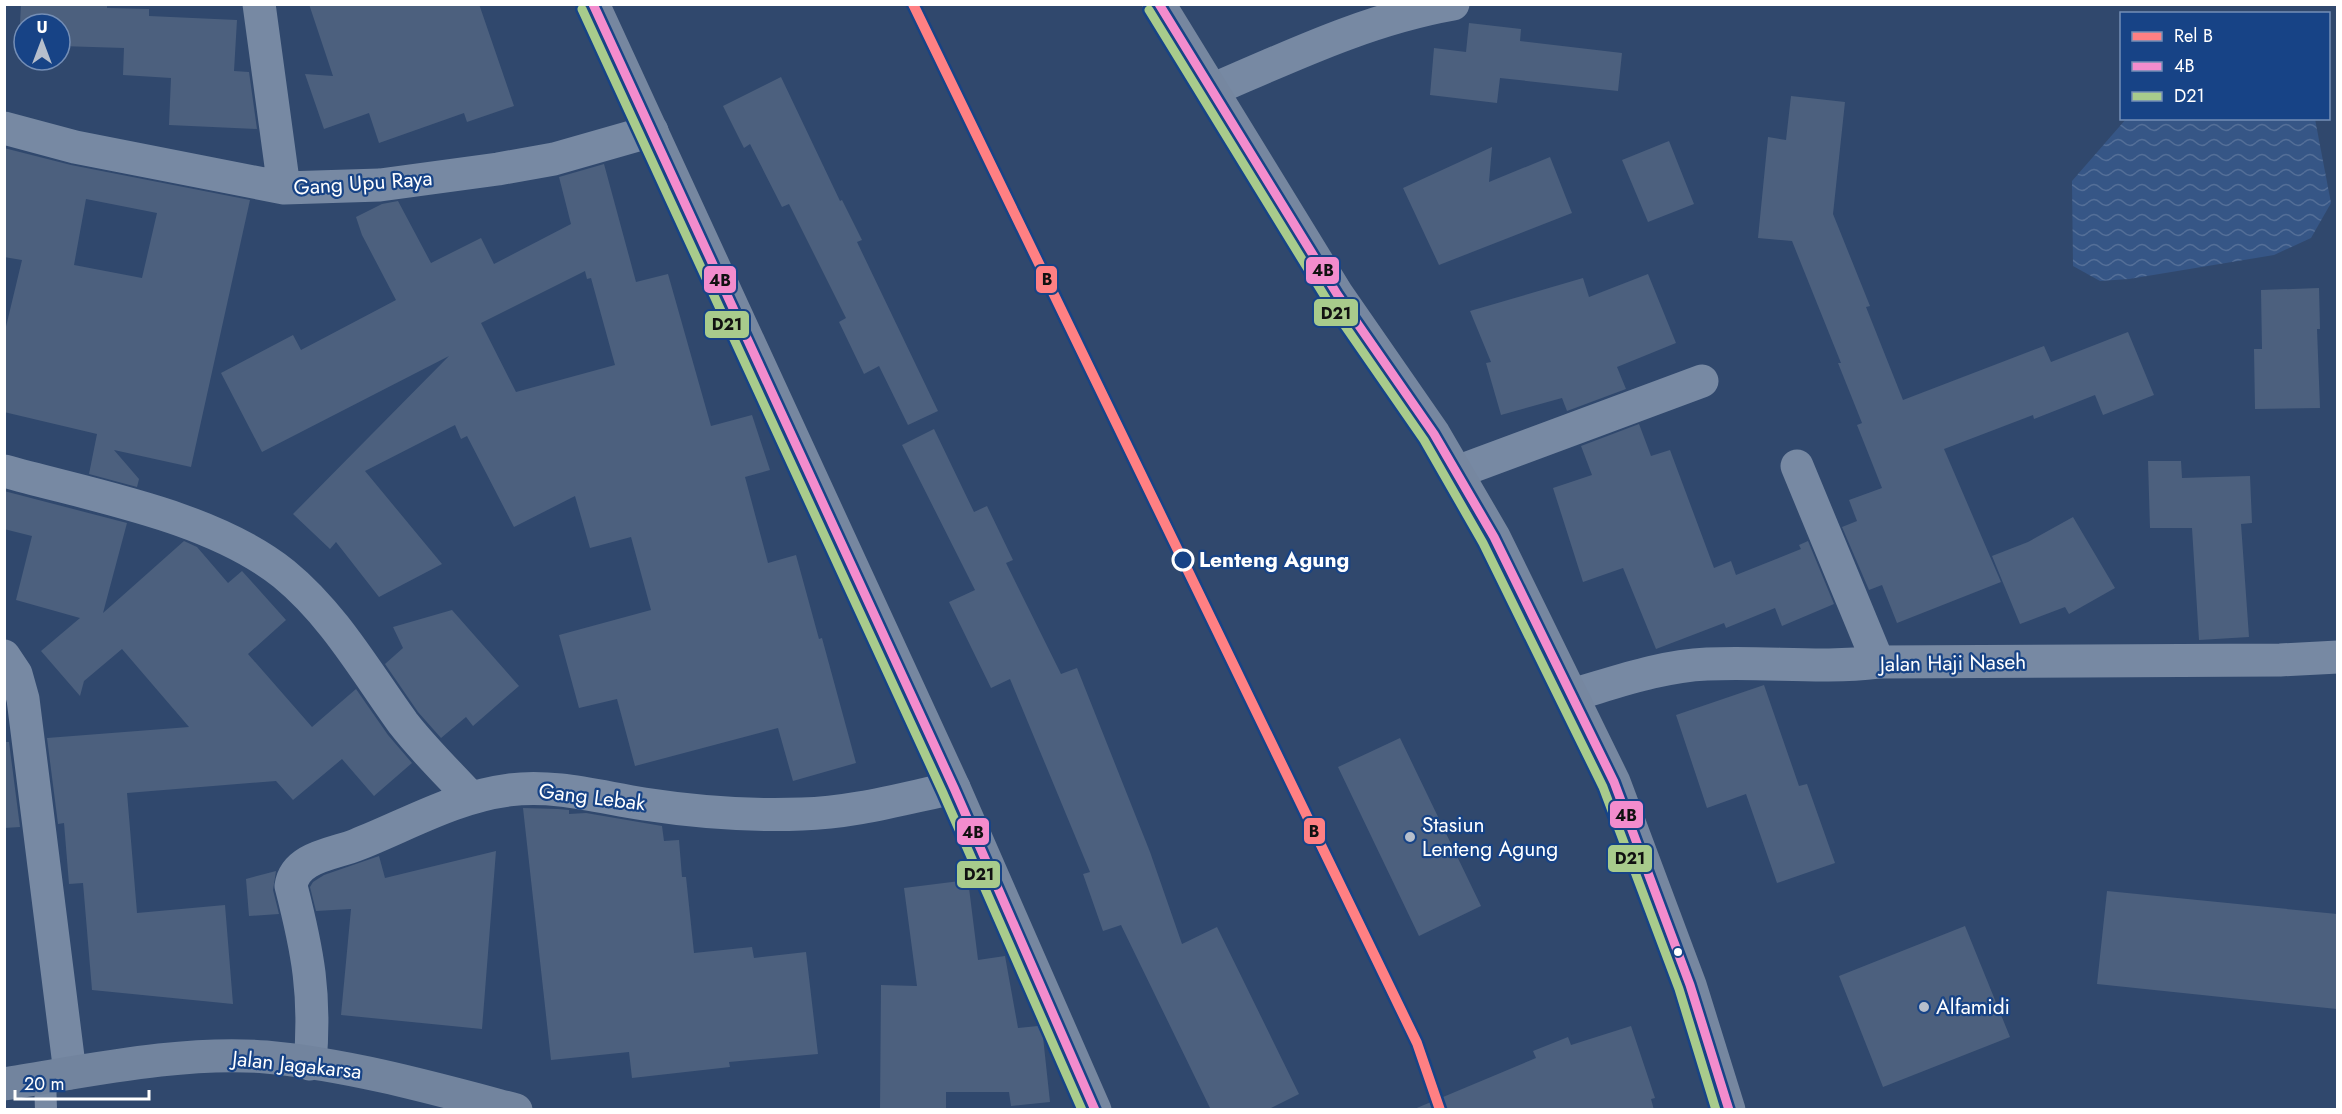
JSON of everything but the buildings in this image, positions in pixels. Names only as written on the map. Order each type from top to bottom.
[{"type":"main road","points":[[593,4],[954,788],[1095,1110]]},
{"type":"main road","points":[[1159,4],[1337,294],[1379,352],[1457,472],[1494,537],[1614,782],[1665,914],[1729,1110]]},
{"type":"main road","name":"Jalan Jagakarsa","points":[[4,1084],[54,1087],[181,1057],[266,1057],[372,1073],[516,1110]]},
{"type":"street","points":[[259,4],[284,188]]},
{"type":"street","points":[[1212,90],[1329,39],[1380,22],[1453,4]]},
{"type":"street","name":"Gang Upu Raya","points":[[4,128],[75,147],[284,188],[380,185],[498,169],[554,159],[651,131]]},
{"type":"street","points":[[1457,472],[1702,381]]},
{"type":"street","points":[[1797,466],[1878,662]]},
{"type":"street","points":[[4,471],[141,508],[222,536],[284,574],[316,604],[353,651],[405,725],[470,797]]},
{"type":"street","points":[[4,656],[16,674],[23,699],[54,1087]]},
{"type":"street","name":"Jalan Haji Naseh","points":[[1572,695],[1675,667],[1707,664],[1841,667],[1878,662],[2280,660],[2337,657]]},
{"type":"street","name":"Gang Lebak","points":[[310,1064],[313,1014],[311,972],[291,886],[293,875],[299,867],[313,861],[470,797],[510,790],[543,788],[709,812],[805,814],[859,808],[954,788]]},
{"type":"water","points":[[2125,120],[2315,120],[2331,203],[2311,238],[2274,255],[2129,279],[2100,281],[2073,266],[2072,181]]},
{"type":"rail line","name":"B","points":[[913,4],[1417,1043],[1440,1110]]},
{"type":"transit line","name":"4B","points":[[593,4],[954,788],[1095,1110]]},
{"type":"transit line","name":"4B","points":[[1159,4],[1337,294],[1434,434],[1494,537],[1614,782],[1690,985],[1729,1110]]},
{"type":"transit line","name":"D21","points":[[582,9],[943,793],[1082,1110]]},
{"type":"transit line","name":"D21","points":[[1149,10],[1327,300],[1424,440],[1483,543],[1603,787],[1679,989],[1716,1110]]},
{"type":"place","name":"Lenteng Agung","points":[[1183,560]]},
{"type":"place","name":"Stasiun Lenteng Agung","points":[[1410,837]]},
{"type":"place","name":"Alfamidi","points":[[1924,1007]]}]
